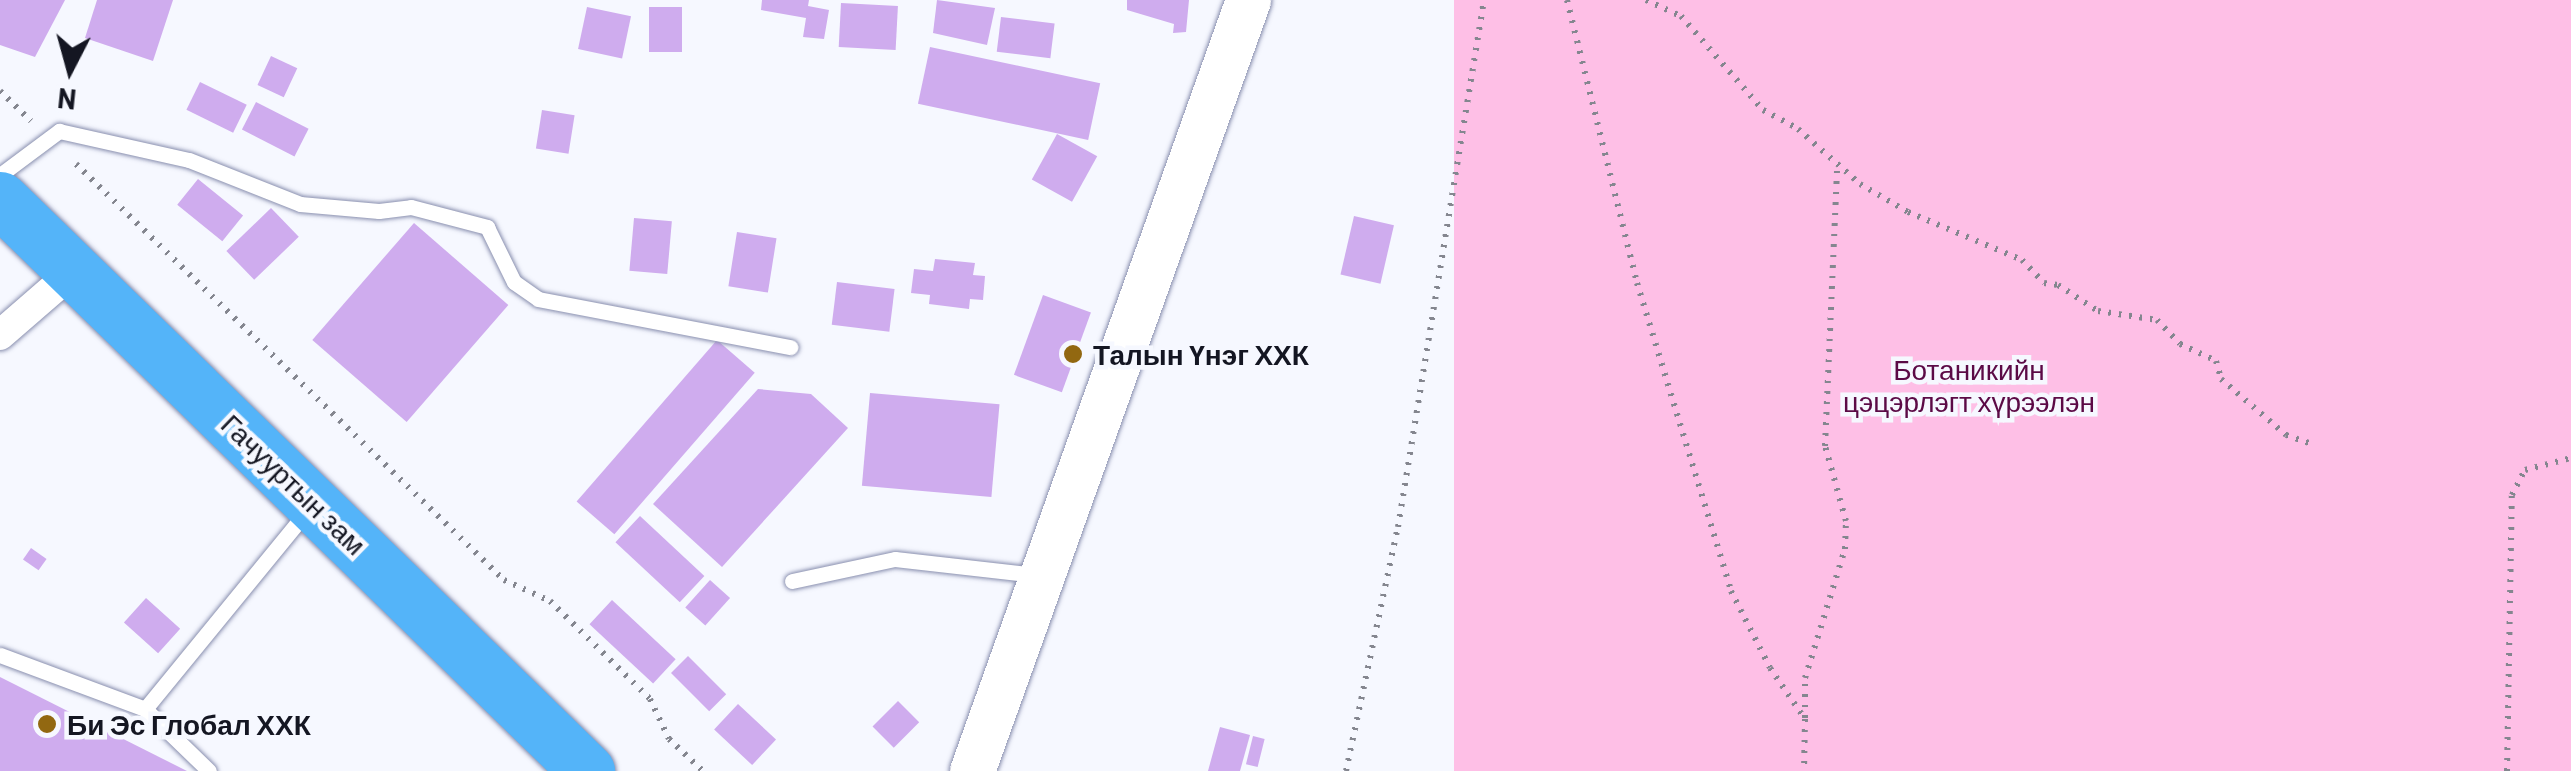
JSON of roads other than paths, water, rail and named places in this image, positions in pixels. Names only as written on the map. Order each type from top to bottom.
[{"type":"highway","name":"Гачууртын зам","points":[[0,199],[587,771]]},
{"type":"main road","points":[[972,771],[1248,0]]},
{"type":"street","points":[[0,334],[74,270]]},
{"type":"lane","points":[[0,175],[46,135],[59,131],[189,160],[300,204],[380,211],[411,207],[487,226],[514,282],[538,299],[790,347]]},
{"type":"lane","points":[[144,709],[313,503]]},
{"type":"lane","points":[[792,581],[895,559],[1040,575]]},
{"type":"lane","points":[[0,656],[144,709],[209,771]]},
{"type":"place","name":"Талын Үнэг ХХК","points":[[1073,354]]},
{"type":"place","name":"Би Эс Глобал ХХК","points":[[47,724]]},
{"type":"park label","name":"Ботаникийн цэцэрлэгт хүрээлэн","points":[[1969,385]]}]
